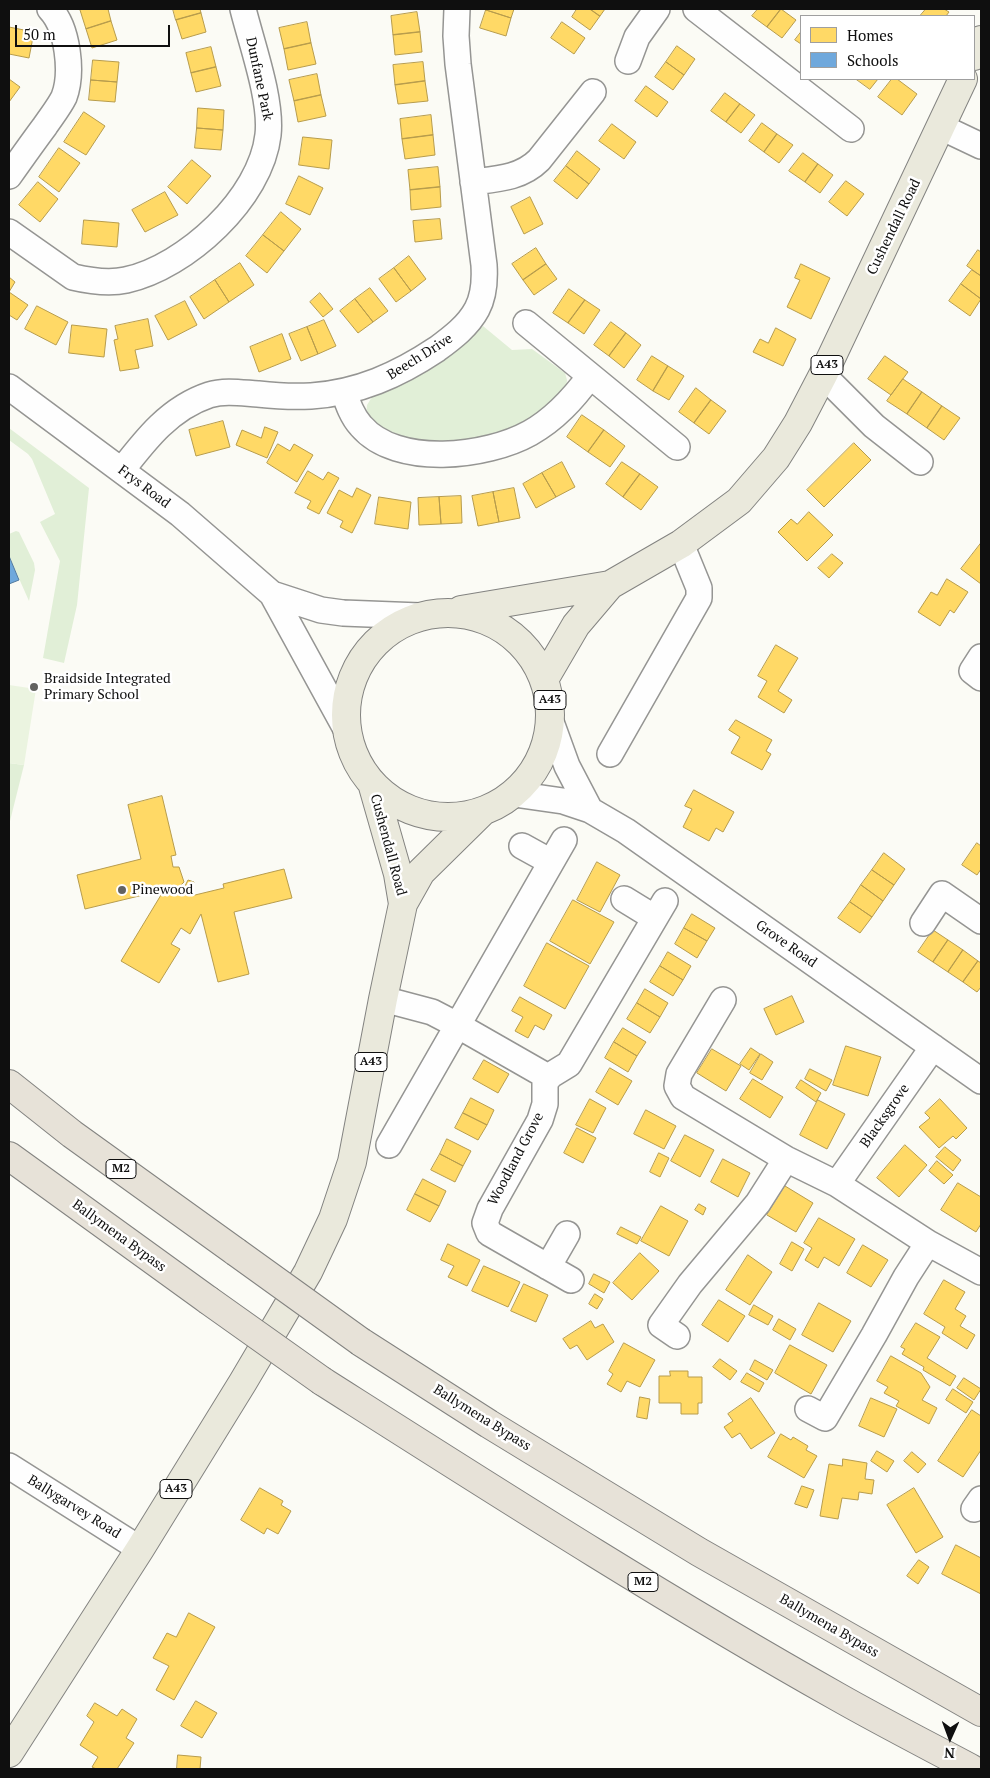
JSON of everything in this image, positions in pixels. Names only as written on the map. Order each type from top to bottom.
[{"type":"highway","name":"Ballymena Bypass","points":[[9,1084],[72,1134],[361,1342],[489,1424],[699,1552],[981,1712]]},
{"type":"highway","name":"Ballymena Bypass","points":[[9,1156],[322,1381],[547,1524],[683,1606],[838,1697],[972,1769]]},
{"type":"main road","points":[[975,54],[981,40]]},
{"type":"main road","name":"Cushendall Road","points":[[545,678],[576,625],[610,586],[681,544],[740,501],[770,465],[798,423],[823,375],[963,80]]},
{"type":"main road","name":"Cushendall Road","points":[[449,612],[521,602],[610,586]]},
{"type":"main road","name":"A43","points":[[449,612],[479,616],[507,630],[530,651],[545,678],[550,700],[551,722],[546,749],[533,774],[514,794],[483,812],[453,817],[423,814],[395,802],[372,783],[355,758],[346,729],[347,700],[355,671],[371,647],[393,628],[420,616],[449,612]]},
{"type":"main road","name":"Cushendall Road","points":[[372,783],[398,874],[403,904]]},
{"type":"main road","name":"Cushendall Road","points":[[403,904],[421,872],[483,812]]},
{"type":"main road","name":"A43","points":[[9,1753],[140,1549],[243,1382],[308,1272],[333,1219],[352,1162],[382,999],[403,904]]},
{"type":"street","points":[[9,176],[58,107],[66,90],[68,70],[66,43],[60,23],[50,9]]},
{"type":"street","name":"Dunfane Park","points":[[9,232],[73,276],[85,280],[111,282],[135,278],[157,269],[190,250],[212,232],[231,211],[257,174],[265,154],[268,137],[268,118],[264,93],[243,9]]},
{"type":"street","name":"Beech Drive","points":[[122,470],[148,437],[161,424],[182,409],[208,396],[232,392],[302,396],[344,392],[386,378],[419,360],[456,334],[474,314],[482,297],[484,272],[457,54],[457,9]]},
{"type":"street","points":[[628,61],[636,37],[657,9]]},
{"type":"street","points":[[696,9],[851,129]]},
{"type":"street","points":[[473,182],[509,177],[531,168],[593,92]]},
{"type":"street","points":[[941,127],[981,146]]},
{"type":"street","points":[[526,323],[676,447]]},
{"type":"street","points":[[823,375],[874,426],[920,462]]},
{"type":"street","points":[[344,392],[356,419],[367,431],[379,439],[410,452],[450,454],[491,448],[532,432],[563,409],[590,376]]},
{"type":"street","name":"Frys Road","points":[[9,387],[180,514],[272,594],[346,729]]},
{"type":"street","points":[[610,754],[698,598],[699,588],[681,544]]},
{"type":"street","name":"Frys Road","points":[[272,594],[321,610],[343,613],[420,616]]},
{"type":"street","points":[[981,657],[972,670],[981,678]]},
{"type":"street","points":[[551,722],[567,766],[590,810]]},
{"type":"street","name":"Grove Road","points":[[514,794],[563,801],[590,810],[626,831],[981,1081]]},
{"type":"street","points":[[389,1145],[564,840]]},
{"type":"street","points":[[522,846],[551,862]]},
{"type":"street","points":[[923,924],[942,894],[981,921]]},
{"type":"street","points":[[382,999],[432,1012],[457,1024],[548,1077],[570,1064],[660,909],[624,899]]},
{"type":"street","points":[[724,1000],[679,1074],[677,1082],[679,1091],[690,1102],[786,1159],[837,1184],[928,1243],[981,1272]]},
{"type":"street","name":"Blacksgrove","points":[[837,1184],[933,1047]]},
{"type":"street","name":"Woodland Grove","points":[[548,1077],[544,1086],[545,1104],[540,1120],[490,1208],[485,1222],[489,1233],[571,1280]]},
{"type":"street","points":[[677,1336],[661,1325],[690,1284],[758,1203],[786,1159]]},
{"type":"street","points":[[548,1267],[568,1234]]},
{"type":"street","points":[[808,1409],[825,1418],[874,1336],[906,1277],[928,1243]]},
{"type":"street","name":"Ballygarvey Road","points":[[9,1466],[140,1549]]},
{"type":"green space","points":[[483,326],[512,350],[532,349],[565,373],[567,380],[566,390],[529,428],[454,450],[386,437],[366,417],[367,405],[372,397],[400,385],[437,364]]},
{"type":"green space","points":[[9,428],[89,488],[77,605],[64,663],[43,658],[60,561],[40,522],[55,514],[32,459],[9,440]]},
{"type":"green space","points":[[16,531],[19,532],[34,563],[35,570],[29,601],[9,556],[9,534]]},
{"type":"green space","points":[[9,685],[36,689],[24,765],[9,763]]},
{"type":"green space","points":[[9,763],[24,765],[9,825]]},
{"type":"building: Homes","points":[[108,9],[111,21],[86,29],[80,10]]},
{"type":"building: Homes","points":[[173,9],[200,9],[201,13],[176,20]]},
{"type":"building: Homes","points":[[487,9],[514,9],[511,18]]},
{"type":"building: Homes","points":[[577,9],[590,9],[600,16],[590,30],[572,17]]},
{"type":"building: Homes","points":[[590,9],[605,9],[600,16]]},
{"type":"building: Homes","points":[[758,9],[781,9],[767,27],[752,16]]},
{"type":"building: Homes","points":[[781,9],[796,20],[782,38],[767,27]]},
{"type":"building: Homes","points":[[926,9],[944,9],[949,12],[947,15],[921,15]]},
{"type":"building: Homes","points":[[486,10],[511,18],[506,36],[480,28]]},
{"type":"building: Homes","points":[[417,12],[420,32],[393,35],[391,16]]},
{"type":"building: Homes","points":[[201,13],[206,32],[182,39],[176,20]]},
{"type":"building: Homes","points":[[111,21],[117,40],[92,48],[86,29]]},
{"type":"building: Homes","points":[[307,22],[311,43],[284,49],[279,28]]},
{"type":"building: Homes","points":[[562,22],[585,38],[574,54],[551,38]]},
{"type":"building: Homes","points":[[9,27],[34,32],[29,58],[9,54]]},
{"type":"building: Homes","points":[[420,32],[422,52],[395,55],[393,35]]},
{"type":"building: Homes","points":[[800,33],[800,43],[795,40]]},
{"type":"building: Homes","points":[[311,43],[316,64],[288,70],[284,49]]},
{"type":"building: Homes","points":[[677,46],[695,59],[684,75],[666,62]]},
{"type":"building: Homes","points":[[211,47],[216,67],[191,73],[186,53]]},
{"type":"building: Homes","points":[[93,60],[119,62],[117,82],[91,80]]},
{"type":"building: Homes","points":[[423,62],[425,81],[395,85],[393,65]]},
{"type":"building: Homes","points":[[666,62],[684,75],[673,90],[655,77]]},
{"type":"building: Homes","points":[[216,67],[221,86],[196,92],[191,73]]},
{"type":"building: Homes","points":[[317,74],[321,95],[294,101],[289,80]]},
{"type":"building: Homes","points":[[9,79],[20,87],[9,102]]},
{"type":"building: Homes","points":[[91,80],[117,82],[115,102],[89,100]]},
{"type":"building: Homes","points":[[857,80],[877,80],[870,89]]},
{"type":"building: Homes","points":[[891,80],[898,80],[917,94],[902,115],[878,97]]},
{"type":"building: Homes","points":[[425,81],[428,101],[398,104],[395,85]]},
{"type":"building: Homes","points":[[646,86],[668,102],[657,117],[635,101]]},
{"type":"building: Homes","points":[[725,93],[740,104],[726,122],[711,111]]},
{"type":"building: Homes","points":[[321,95],[326,116],[298,122],[294,101]]},
{"type":"building: Homes","points":[[740,104],[755,115],[741,133],[726,122]]},
{"type":"building: Homes","points":[[198,108],[224,110],[223,130],[197,128]]},
{"type":"building: Homes","points":[[84,112],[105,126],[86,155],[64,142]]},
{"type":"building: Homes","points":[[431,115],[433,135],[402,139],[400,119]]},
{"type":"building: Homes","points":[[762,123],[777,134],[764,152],[749,141]]},
{"type":"building: Homes","points":[[612,124],[636,142],[624,159],[599,141]]},
{"type":"building: Homes","points":[[197,128],[223,130],[221,150],[195,148]]},
{"type":"building: Homes","points":[[777,134],[793,145],[779,163],[764,152]]},
{"type":"building: Homes","points":[[433,135],[435,155],[405,159],[402,139]]},
{"type":"building: Homes","points":[[303,137],[332,140],[329,169],[299,165]]},
{"type":"building: Homes","points":[[59,148],[80,163],[59,192],[39,177]]},
{"type":"building: Homes","points":[[577,151],[600,169],[589,184],[566,166]]},
{"type":"building: Homes","points":[[803,153],[818,164],[805,182],[789,171]]},
{"type":"building: Homes","points":[[192,160],[211,176],[187,204],[168,187]]},
{"type":"building: Homes","points":[[818,164],[833,175],[820,193],[805,182]]},
{"type":"building: Homes","points":[[566,166],[589,184],[577,199],[554,181]]},
{"type":"building: Homes","points":[[438,167],[440,187],[410,190],[408,170]]},
{"type":"building: Homes","points":[[299,176],[323,188],[310,215],[286,204]]},
{"type":"building: Homes","points":[[846,181],[864,194],[847,216],[829,202]]},
{"type":"building: Homes","points":[[38,182],[58,199],[40,222],[19,205]]},
{"type":"building: Homes","points":[[440,187],[441,207],[411,210],[410,190]]},
{"type":"building: Homes","points":[[165,192],[178,215],[145,232],[132,210]]},
{"type":"building: Homes","points":[[530,197],[543,224],[524,234],[511,207]]},
{"type":"building: Homes","points":[[281,212],[301,229],[284,251],[263,235]]},
{"type":"building: Homes","points":[[440,219],[442,239],[415,242],[413,221]]},
{"type":"building: Homes","points":[[84,220],[119,223],[117,247],[82,244]]},
{"type":"building: Homes","points":[[263,235],[284,251],[267,273],[246,256]]},
{"type":"building: Homes","points":[[536,248],[546,264],[523,280],[512,264]]},
{"type":"building: Homes","points":[[978,250],[981,252],[981,276],[967,266]]},
{"type":"building: Homes","points":[[409,256],[426,279],[411,291],[394,268]]},
{"type":"building: Homes","points":[[240,263],[254,285],[229,302],[215,280]]},
{"type":"building: Homes","points":[[546,264],[557,279],[534,295],[523,280]]},
{"type":"building: Homes","points":[[801,264],[830,278],[811,319],[787,307],[800,280],[795,278]]},
{"type":"building: Homes","points":[[394,268],[411,291],[396,302],[379,279]]},
{"type":"building: Homes","points":[[972,270],[981,276],[981,299],[961,284]]},
{"type":"building: Homes","points":[[9,277],[15,282],[9,292]]},
{"type":"building: Homes","points":[[215,280],[229,302],[204,319],[190,297]]},
{"type":"building: Homes","points":[[961,284],[981,299],[970,316],[949,301]]},
{"type":"building: Homes","points":[[370,288],[388,311],[373,322],[355,299]]},
{"type":"building: Homes","points":[[569,289],[585,300],[568,323],[553,313]]},
{"type":"building: Homes","points":[[9,292],[28,305],[17,320],[9,315]]},
{"type":"building: Homes","points":[[320,293],[333,309],[323,317],[310,302]]},
{"type":"building: Homes","points":[[355,299],[373,322],[358,333],[340,311]]},
{"type":"building: Homes","points":[[585,300],[600,310],[584,334],[568,323]]},
{"type":"building: Homes","points":[[185,301],[197,325],[168,340],[155,316]]},
{"type":"building: Homes","points":[[37,306],[68,322],[56,345],[25,329]]},
{"type":"building: Homes","points":[[148,319],[153,346],[135,350],[139,368],[120,371],[114,340],[118,339],[115,326]]},
{"type":"building: Homes","points":[[324,320],[336,346],[318,354],[307,327]]},
{"type":"building: Homes","points":[[611,322],[626,333],[609,356],[594,345]]},
{"type":"building: Homes","points":[[72,325],[107,329],[104,357],[69,353]]},
{"type":"building: Homes","points":[[307,327],[318,354],[301,361],[289,334]]},
{"type":"building: Homes","points":[[776,328],[796,339],[783,366],[753,352],[760,339],[768,343]]},
{"type":"building: Homes","points":[[626,333],[641,345],[624,368],[609,356]]},
{"type":"building: Homes","points":[[282,334],[291,359],[259,372],[250,347]]},
{"type":"building: Homes","points":[[652,356],[668,366],[653,391],[637,380]]},
{"type":"building: Homes","points":[[885,356],[908,372],[891,395],[868,379]]},
{"type":"building: Homes","points":[[668,366],[684,376],[669,400],[653,391]]},
{"type":"building: Homes","points":[[903,379],[922,392],[907,414],[887,401]]},
{"type":"building: Homes","points":[[696,388],[711,400],[694,423],[679,412]]},
{"type":"building: Homes","points":[[922,392],[942,406],[927,428],[907,414]]},
{"type":"building: Homes","points":[[711,400],[726,411],[709,434],[694,423]]},
{"type":"building: Homes","points":[[942,406],[960,418],[944,440],[927,428]]},
{"type":"building: Homes","points":[[582,415],[604,430],[588,452],[567,437]]},
{"type":"building: Homes","points":[[223,421],[230,447],[196,456],[189,430]]},
{"type":"building: Homes","points":[[265,427],[278,432],[267,458],[236,445],[242,430],[261,438]]},
{"type":"building: Homes","points":[[604,430],[625,446],[610,467],[588,452]]},
{"type":"building: Homes","points":[[854,443],[871,460],[824,507],[807,490]]},
{"type":"building: Homes","points":[[278,444],[290,451],[294,444],[313,455],[297,482],[267,463]]},
{"type":"building: Homes","points":[[562,462],[575,487],[556,497],[542,473]]},
{"type":"building: Homes","points":[[622,462],[640,474],[623,497],[606,484]]},
{"type":"building: Homes","points":[[308,471],[323,480],[328,472],[339,478],[319,514],[307,508],[311,501],[295,493]]},
{"type":"building: Homes","points":[[542,473],[556,497],[536,508],[523,484]]},
{"type":"building: Homes","points":[[640,474],[658,487],[641,510],[623,497]]},
{"type":"building: Homes","points":[[357,488],[371,495],[352,533],[340,527],[343,521],[327,513],[339,490],[352,497]]},
{"type":"building: Homes","points":[[514,488],[520,518],[499,522],[493,492]]},
{"type":"building: Homes","points":[[493,492],[499,522],[478,526],[472,496]]},
{"type":"building: Homes","points":[[461,496],[462,523],[441,524],[439,497]]},
{"type":"building: Homes","points":[[379,497],[411,502],[408,529],[375,524]]},
{"type":"building: Homes","points":[[439,497],[441,524],[419,525],[418,498]]},
{"type":"building: Homes","points":[[809,512],[833,535],[807,561],[778,532],[791,519],[797,524]]},
{"type":"building: Homes","points":[[981,543],[981,584],[961,569]]},
{"type":"building: Homes","points":[[832,554],[843,563],[829,578],[818,568]]},
{"type":"building: Homes","points":[[947,579],[968,592],[954,613],[950,610],[940,626],[918,612],[931,592],[937,595]]},
{"type":"building: Homes","points":[[776,645],[798,658],[778,691],[792,700],[784,713],[758,697],[767,681],[758,676]]},
{"type":"building: Homes","points":[[736,720],[772,740],[766,751],[771,754],[762,770],[731,753],[740,737],[729,730]]},
{"type":"building: Homes","points":[[694,790],[734,812],[723,832],[716,828],[709,841],[683,827],[692,809],[685,806]]},
{"type":"building: Homes","name":"Pinewood","points":[[162,796],[176,855],[171,856],[173,867],[179,867],[184,882],[180,886],[183,890],[188,880],[194,882],[189,892],[195,895],[224,888],[223,884],[284,869],[292,898],[234,912],[249,974],[218,982],[201,914],[190,934],[181,928],[171,944],[180,949],[159,983],[121,961],[164,890],[85,909],[77,875],[141,859],[128,805]]},
{"type":"building: Homes","points":[[977,843],[981,846],[981,869],[977,875],[962,865]]},
{"type":"building: Homes","points":[[884,853],[905,869],[894,885],[872,870]]},
{"type":"building: Homes","points":[[597,862],[620,875],[600,912],[577,900]]},
{"type":"building: Homes","points":[[872,870],[894,885],[883,901],[861,885]]},
{"type":"building: Homes","points":[[861,885],[883,901],[872,917],[850,902]]},
{"type":"building: Homes","points":[[573,900],[614,922],[590,964],[550,941]]},
{"type":"building: Homes","points":[[850,902],[872,917],[860,933],[838,918]]},
{"type":"building: Homes","points":[[692,914],[715,928],[707,941],[684,928]]},
{"type":"building: Homes","points":[[684,928],[707,941],[697,958],[675,944]]},
{"type":"building: Homes","points":[[933,930],[948,940],[933,962],[918,952]]},
{"type":"building: Homes","points":[[948,940],[963,950],[948,972],[933,962]]},
{"type":"building: Homes","points":[[547,943],[589,966],[565,1009],[524,986]]},
{"type":"building: Homes","points":[[963,950],[978,961],[963,982],[948,972]]},
{"type":"building: Homes","points":[[668,952],[691,966],[683,980],[660,966]]},
{"type":"building: Homes","points":[[978,961],[981,963],[981,987],[977,992],[963,982]]},
{"type":"building: Homes","points":[[660,966],[683,980],[673,996],[650,982]]},
{"type":"building: Homes","points":[[645,989],[668,1003],[660,1017],[637,1003]]},
{"type":"building: Homes","points":[[792,996],[804,1022],[776,1035],[764,1009]]},
{"type":"building: Homes","points":[[520,997],[552,1015],[544,1030],[535,1025],[528,1038],[515,1031],[523,1017],[512,1011]]},
{"type":"building: Homes","points":[[637,1003],[660,1017],[650,1033],[627,1019]]},
{"type":"building: Homes","points":[[623,1028],[646,1042],[637,1056],[614,1042]]},
{"type":"building: Homes","points":[[614,1042],[637,1056],[628,1072],[605,1058]]},
{"type":"building: Homes","points":[[846,1046],[881,1057],[868,1096],[833,1085]]},
{"type":"building: Homes","points":[[751,1048],[760,1054],[749,1070],[740,1064]]},
{"type":"building: Homes","points":[[712,1049],[741,1066],[726,1091],[697,1073]]},
{"type":"building: Homes","points":[[761,1054],[773,1062],[762,1080],[750,1073]]},
{"type":"building: Homes","points":[[484,1060],[509,1074],[498,1093],[473,1079]]},
{"type":"building: Homes","points":[[610,1068],[632,1081],[618,1105],[596,1092]]},
{"type":"building: Homes","points":[[810,1069],[832,1080],[826,1091],[805,1079]]},
{"type":"building: Homes","points":[[753,1079],[783,1097],[770,1118],[740,1099]]},
{"type":"building: Homes","points":[[801,1080],[821,1093],[816,1102],[796,1088]]},
{"type":"building: Homes","points":[[471,1098],[494,1110],[487,1125],[463,1113]]},
{"type":"building: Homes","points":[[590,1099],[606,1108],[593,1133],[576,1125]]},
{"type":"building: Homes","points":[[940,1099],[967,1128],[956,1139],[953,1136],[939,1148],[919,1127],[930,1118],[925,1113]]},
{"type":"building: Homes","points":[[818,1100],[845,1114],[827,1149],[800,1135]]},
{"type":"building: Homes","points":[[646,1110],[676,1126],[664,1149],[634,1134]]},
{"type":"building: Homes","points":[[463,1113],[487,1125],[478,1140],[455,1128]]},
{"type":"building: Homes","points":[[577,1128],[596,1138],[583,1163],[564,1153]]},
{"type":"building: Homes","points":[[685,1135],[714,1150],[700,1177],[671,1161]]},
{"type":"building: Homes","points":[[447,1139],[471,1151],[463,1166],[440,1154]]},
{"type":"building: Homes","points":[[905,1145],[927,1165],[899,1197],[877,1178]]},
{"type":"building: Homes","points":[[945,1147],[961,1160],[953,1171],[936,1157]]},
{"type":"building: Homes","points":[[659,1153],[669,1158],[660,1177],[650,1172]]},
{"type":"building: Homes","points":[[440,1154],[463,1166],[455,1182],[431,1170]]},
{"type":"building: Homes","points":[[723,1159],[750,1173],[738,1197],[711,1182]]},
{"type":"building: Homes","points":[[937,1161],[953,1175],[944,1184],[929,1171]]},
{"type":"building: Homes","points":[[423,1179],[446,1191],[439,1206],[415,1194]]},
{"type":"building: Homes","points":[[958,1183],[981,1197],[981,1224],[976,1232],[941,1210]]},
{"type":"building: Homes","points":[[785,1186],[813,1203],[796,1232],[767,1215]]},
{"type":"building: Homes","points":[[415,1194],[439,1206],[430,1222],[407,1210]]},
{"type":"building: Homes","points":[[699,1204],[706,1208],[703,1215],[695,1210]]},
{"type":"building: Homes","points":[[661,1206],[688,1221],[669,1256],[641,1241]]},
{"type":"building: Homes","points":[[819,1218],[855,1239],[839,1266],[824,1257],[818,1268],[805,1260],[812,1248],[804,1243]]},
{"type":"building: Homes","points":[[621,1227],[641,1237],[637,1244],[617,1234]]},
{"type":"building: Homes","points":[[792,1242],[804,1249],[792,1271],[780,1264]]},
{"type":"building: Homes","points":[[448,1244],[480,1260],[467,1286],[448,1277],[454,1266],[441,1260]]},
{"type":"building: Homes","points":[[863,1245],[888,1260],[871,1287],[847,1273]]},
{"type":"building: Homes","points":[[640,1253],[659,1271],[632,1300],[613,1283]]},
{"type":"building: Homes","points":[[748,1255],[772,1272],[750,1305],[726,1290]]},
{"type":"building: Homes","points":[[484,1266],[520,1282],[508,1307],[472,1291]]},
{"type":"building: Homes","points":[[594,1274],[610,1282],[604,1293],[589,1284]]},
{"type":"building: Homes","points":[[944,1280],[965,1292],[955,1309],[966,1316],[960,1326],[975,1335],[967,1349],[942,1333],[945,1327],[924,1314]]},
{"type":"building: Homes","points":[[524,1284],[548,1295],[536,1322],[511,1311]]},
{"type":"building: Homes","points":[[595,1294],[603,1299],[597,1309],[589,1304]]},
{"type":"building: Homes","points":[[719,1300],[745,1316],[728,1342],[702,1325]]},
{"type":"building: Homes","points":[[819,1303],[851,1321],[833,1352],[802,1335]]},
{"type":"building: Homes","points":[[754,1305],[773,1316],[768,1325],[749,1315]]},
{"type":"building: Homes","points":[[779,1319],[796,1329],[790,1340],[773,1330]]},
{"type":"building: Homes","points":[[591,1321],[595,1328],[603,1324],[614,1342],[587,1360],[577,1345],[570,1349],[563,1339]]},
{"type":"building: Homes","points":[[916,1323],[940,1337],[927,1358],[956,1376],[950,1386],[923,1370],[924,1367],[902,1354],[905,1349],[901,1347]]},
{"type":"building: Homes","points":[[624,1343],[655,1360],[640,1387],[627,1381],[621,1392],[607,1384],[613,1374],[609,1371]]},
{"type":"building: Homes","points":[[790,1345],[827,1365],[811,1394],[775,1373]]},
{"type":"building: Homes","points":[[891,1356],[921,1373],[930,1387],[922,1400],[937,1408],[929,1424],[896,1406],[899,1401],[884,1393],[888,1387],[877,1381]]},
{"type":"building: Homes","points":[[720,1359],[737,1371],[730,1380],[713,1367]]},
{"type":"building: Homes","points":[[755,1360],[773,1370],[767,1380],[750,1370]]},
{"type":"building: Homes","points":[[670,1371],[688,1371],[688,1377],[702,1377],[702,1403],[698,1403],[698,1414],[681,1414],[681,1403],[659,1403],[659,1376],[670,1376]]},
{"type":"building: Homes","points":[[747,1373],[764,1383],[759,1392],[741,1382]]},
{"type":"building: Homes","points":[[964,1378],[981,1389],[974,1400],[957,1388]]},
{"type":"building: Homes","points":[[953,1389],[973,1402],[966,1413],[946,1400]]},
{"type":"building: Homes","points":[[640,1397],[650,1399],[647,1419],[637,1417]]},
{"type":"building: Homes","points":[[751,1398],[775,1433],[751,1449],[740,1433],[732,1438],[724,1427],[733,1421],[728,1414]]},
{"type":"building: Homes","points":[[871,1398],[897,1409],[884,1437],[859,1426]]},
{"type":"building: Homes","points":[[972,1410],[981,1416],[981,1450],[963,1477],[938,1461]]},
{"type":"building: Homes","points":[[781,1434],[791,1440],[793,1437],[808,1446],[806,1450],[817,1456],[804,1478],[768,1457]]},
{"type":"building: Homes","points":[[877,1451],[894,1461],[887,1472],[871,1461]]},
{"type":"building: Homes","points":[[912,1452],[926,1464],[918,1473],[904,1461]]},
{"type":"building: Homes","points":[[843,1459],[867,1463],[865,1479],[874,1480],[872,1494],[859,1492],[858,1500],[842,1498],[838,1519],[820,1516],[829,1464],[842,1466]]},
{"type":"building: Homes","points":[[802,1486],[814,1490],[807,1508],[795,1504]]},
{"type":"building: Homes","points":[[260,1488],[283,1501],[281,1505],[291,1511],[278,1534],[267,1528],[264,1534],[241,1520]]},
{"type":"building: Homes","points":[[914,1488],[943,1537],[916,1553],[887,1505]]},
{"type":"building: Homes","points":[[956,1545],[981,1558],[981,1594],[942,1574]]},
{"type":"building: Homes","points":[[919,1560],[929,1567],[918,1584],[907,1576]]},
{"type":"building: Homes","points":[[189,1613],[215,1627],[174,1700],[156,1690],[169,1666],[153,1658],[167,1633],[176,1637]]},
{"type":"building: Homes","points":[[196,1701],[217,1713],[202,1738],[181,1726]]},
{"type":"building: Homes","points":[[95,1703],[117,1716],[122,1709],[137,1719],[126,1738],[134,1743],[117,1769],[96,1769],[92,1767],[98,1757],[80,1745],[94,1722],[87,1716]]},
{"type":"building: Homes","points":[[178,1755],[201,1757],[200,1769],[177,1769]]},
{"type":"building: Schools","points":[[9,556],[19,580],[9,584]]},
{"type":"place","name":"Braidside Integrated Primary School","points":[[34,687]]},
{"type":"place","name":"Pinewood","points":[[122,890]]}]
